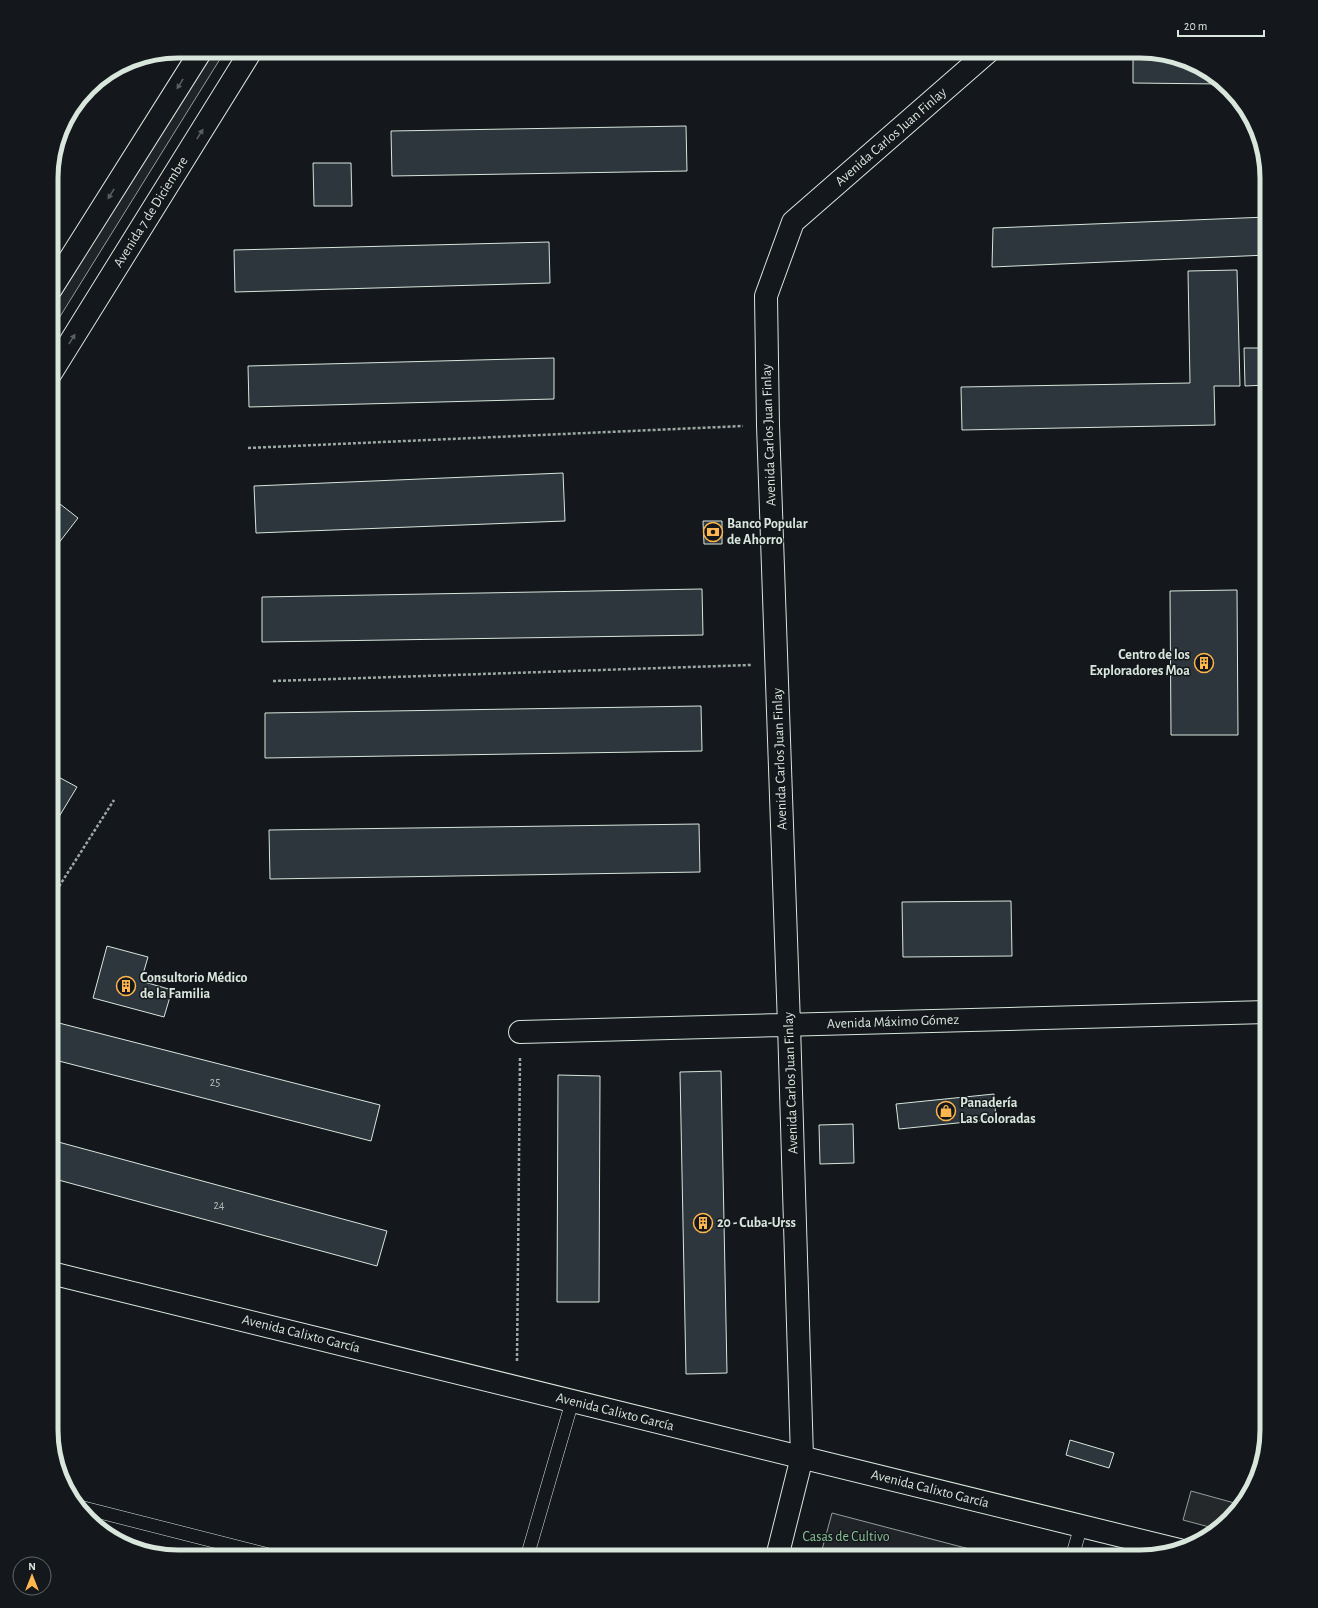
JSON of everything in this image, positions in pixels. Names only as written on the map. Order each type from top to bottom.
[{"type":"street","points":[[58,278],[197,58]]},
{"type":"street","name":"Avenida 7 de Diciembre","points":[[58,362],[247,58]]},
{"type":"street","name":"Avenida Carlos Juan Finlay","points":[[778,1550],[802,1457],[789,1025],[768,425],[766,296],[793,222],[981,58]]},
{"type":"street","name":"Avenida Máximo Gómez","points":[[520,1032],[1260,1012]]},
{"type":"street","name":"Avenida Calixto García","points":[[58,1275],[1167,1547]]},
{"type":"lane","points":[[529,1550],[572,1402]]},
{"type":"lane","points":[[88,1509],[249,1550]]},
{"type":"lane","points":[[1074,1550],[1081,1526]]},
{"type":"path","points":[[248,448],[768,425]]},
{"type":"path","points":[[273,681],[776,664]]},
{"type":"path","points":[[58,889],[114,800]]},
{"type":"path","points":[[517,1388],[520,1032]]},
{"type":"green space","points":[[204,58],[221,58],[58,320],[58,292]]},
{"type":"green space","name":"Casas de Cultivo","points":[[832,1513],[973,1550],[822,1550]]},
{"type":"shaded area","points":[[1191,1491],[1235,1503],[1210,1527],[1183,1520]]},
{"type":"building","points":[[1133,58],[1148,58],[1163,60],[1186,67],[1207,78],[1214,84],[1133,83]]},
{"type":"building","points":[[686,126],[687,171],[392,176],[391,131]]},
{"type":"building","points":[[313,163],[351,163],[352,206],[314,206]]},
{"type":"building","points":[[1260,217],[1260,255],[992,267],[993,228]]},
{"type":"building","points":[[549,242],[550,283],[235,292],[234,250]]},
{"type":"building","points":[[1237,270],[1240,386],[1214,386],[1215,425],[962,430],[961,387],[1190,383],[1188,271]]},
{"type":"building","points":[[1244,348],[1260,348],[1260,385],[1245,386]]},
{"type":"building","points":[[554,358],[554,399],[249,407],[248,366]]},
{"type":"building","points":[[563,473],[565,521],[256,533],[254,486]]},
{"type":"building","points":[[58,502],[78,518],[58,544]]},
{"type":"building","name":"Banco Popular de Ahorro","points":[[703,521],[722,521],[722,544],[704,544]]},
{"type":"building","points":[[702,589],[703,635],[262,642],[262,597]]},
{"type":"building","name":"Centro de los Exploradores Moa","points":[[1237,590],[1238,735],[1171,735],[1170,591]]},
{"type":"building","points":[[701,706],[702,751],[265,758],[265,713]]},
{"type":"building","points":[[58,777],[77,787],[58,818]]},
{"type":"building","points":[[699,824],[700,872],[270,879],[269,830]]},
{"type":"building","points":[[1011,901],[1012,956],[903,957],[902,902]]},
{"type":"building","name":"Consultorio Médico de la Familia","points":[[107,946],[148,957],[141,981],[172,990],[164,1017],[93,998]]},
{"type":"building","points":[[58,1023],[380,1105],[371,1141],[58,1061]]},
{"type":"building","name":"20 - Cuba-Urss","points":[[721,1071],[727,1373],[686,1374],[680,1072]]},
{"type":"building","points":[[558,1075],[600,1076],[599,1302],[557,1302]]},
{"type":"building","name":"Panadería Las Coloradas","points":[[994,1094],[996,1119],[899,1129],[896,1104]]},
{"type":"building","points":[[853,1124],[854,1163],[820,1164],[819,1125]]},
{"type":"building","points":[[58,1142],[387,1231],[377,1266],[58,1180]]},
{"type":"building","points":[[1070,1440],[1114,1453],[1109,1468],[1066,1455]]},
{"type":"place","name":"Banco Popular de Ahorro","points":[[713,532]]},
{"type":"place","name":"Centro de los Exploradores Moa","points":[[1204,663]]},
{"type":"place","name":"Consultorio Médico de la Familia","points":[[126,986]]},
{"type":"place","name":"Panadería Las Coloradas","points":[[946,1111]]},
{"type":"place","name":"20 - Cuba-Urss","points":[[703,1223]]}]
